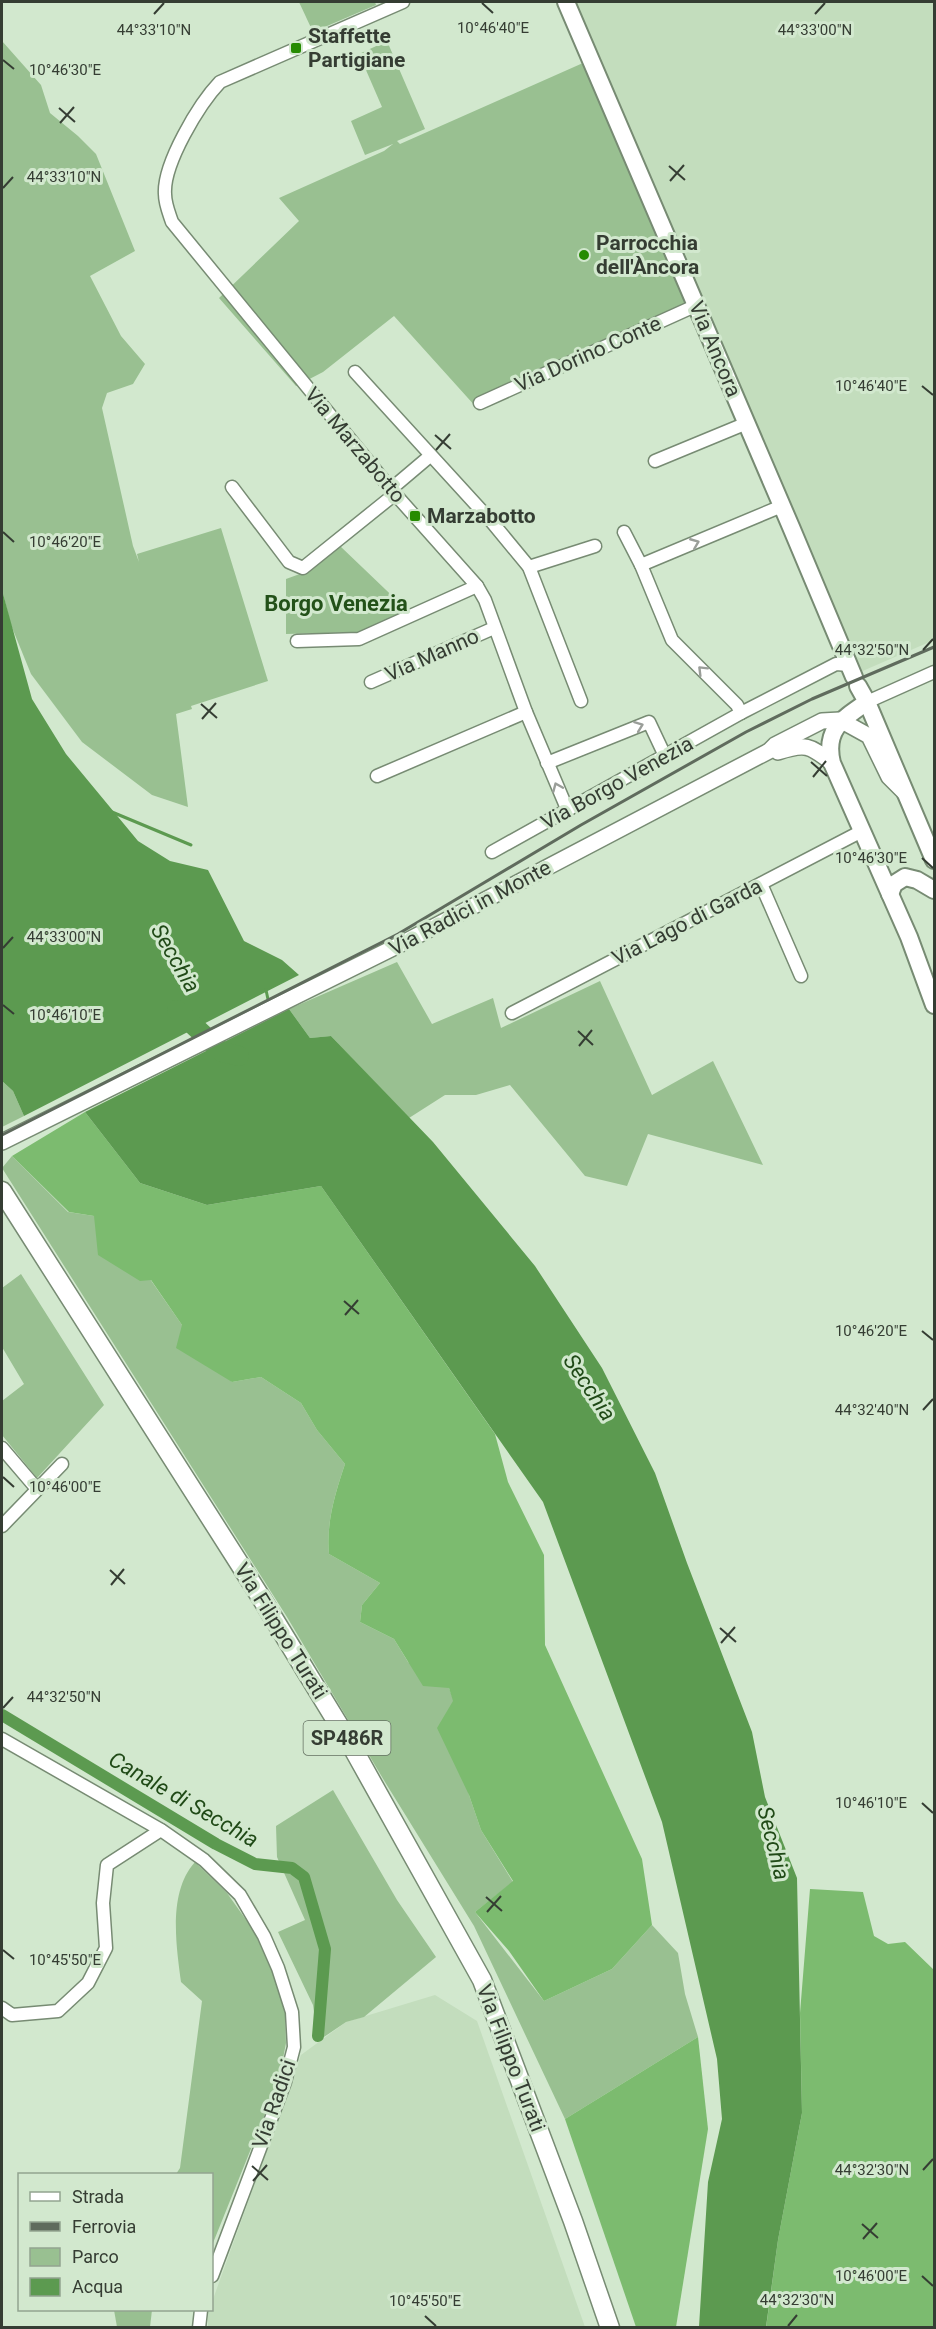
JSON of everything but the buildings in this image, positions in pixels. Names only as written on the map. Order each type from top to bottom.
[{"type":"main road","name":"Via Ancora","points":[[566,2],[697,305],[853,676],[867,702],[906,795],[931,839],[934,860]]},
{"type":"main road","name":"Via Radici in Monte","points":[[840,720],[867,702]]},
{"type":"main road","points":[[840,720],[828,749],[832,763],[932,986],[926,987],[934,1005]]},
{"type":"main road","points":[[890,894],[894,884],[905,877],[917,880],[934,890]]},
{"type":"main road","name":"Via Filippo Turati","points":[[2,1191],[260,1596],[345,1735],[482,1980],[573,2221],[610,2328]]},
{"type":"street","name":"Via Marzabotto","points":[[403,2],[220,82],[209,94],[169,165],[165,194],[172,222],[393,492],[477,585],[485,600],[526,712],[567,811]]},
{"type":"street","name":"Via Dorino Conte","points":[[480,403],[697,305]]},
{"type":"street","points":[[355,372],[491,521],[529,567],[581,701]]},
{"type":"street","points":[[655,461],[747,423]]},
{"type":"street","points":[[232,487],[289,562],[303,568],[393,492],[430,456]]},
{"type":"street","points":[[641,565],[782,507]]},
{"type":"street","points":[[624,532],[641,565],[672,640],[737,705],[741,713]]},
{"type":"street","points":[[529,567],[595,546]]},
{"type":"street","points":[[297,641],[359,639],[477,585]]},
{"type":"street","name":"Via Manno","points":[[371,682],[494,628]]},
{"type":"street","name":"Via Radici in Monte","points":[[867,702],[934,672]]},
{"type":"street","name":"Via Borgo Venezia","points":[[492,852],[741,713],[748,716],[853,676]]},
{"type":"street","points":[[377,776],[526,712]]},
{"type":"street","points":[[840,720],[869,736],[889,777],[906,795]]},
{"type":"street","name":"Via Radici in Monte","points":[[2,1142],[405,942],[769,752],[775,746],[822,721],[840,720]]},
{"type":"street","points":[[547,763],[649,722],[665,756]]},
{"type":"street","points":[[769,752],[777,753],[800,745],[818,752],[832,763]]},
{"type":"street","name":"Via Lago di Garda","points":[[512,1013],[862,831]]},
{"type":"street","points":[[761,884],[801,976]]},
{"type":"street","points":[[2,1448],[37,1489]]},
{"type":"street","points":[[2,1526],[62,1464]]},
{"type":"street","name":"Via Radici","points":[[2,1739],[160,1830],[204,1860],[240,1895],[264,1936],[278,1968],[292,2012],[294,2047],[285,2082],[213,2273]]},
{"type":"street","points":[[2,2008],[12,2016],[58,2011],[88,1983],[106,1948],[103,1903],[107,1865],[160,1830]]},
{"type":"street","points":[[199,2328],[201,2311]]},
{"type":"shaded area","points":[[567,2],[934,2],[934,640],[858,673]]},
{"type":"shaded area","points":[[85,1112],[140,1183],[207,1205],[321,1186],[495,1434],[508,1482],[544,1555],[545,1645],[642,1859],[652,1925],[612,1969],[544,2001],[509,1951],[475,1912],[513,1881],[481,1830],[469,1795],[437,1728],[453,1701],[449,1688],[423,1686],[394,1639],[360,1622],[362,1605],[380,1583],[329,1554],[330,1520],[345,1464],[317,1430],[301,1403],[261,1377],[232,1382],[176,1348],[182,1325],[151,1280],[140,1281],[98,1255],[94,1216],[69,1212],[12,1156]]},
{"type":"shaded area","points":[[810,1889],[863,1892],[874,1936],[888,1944],[905,1942],[934,1970],[934,2327],[766,2328],[778,2240],[802,2113],[800,2013]]},
{"type":"shaded area","points":[[435,1995],[477,2021],[585,2327],[208,2328],[208,2311],[213,2311],[213,2299],[301,2055],[346,2022]]},
{"type":"shaded area","points":[[698,2037],[708,2129],[676,2327],[636,2327],[565,2119]]},
{"type":"green space","points":[[299,2],[375,2],[376,5],[313,32]]},
{"type":"green space","points":[[2,41],[41,85],[50,113],[96,154],[135,251],[90,276],[121,336],[145,364],[133,384],[107,393],[102,408],[133,546],[139,562],[137,554],[221,528],[268,681],[191,706],[192,709],[176,714],[188,807],[152,795],[82,742],[31,674],[11,625],[2,590]]},
{"type":"green space","points":[[387,41],[425,129],[397,141],[400,144],[592,59],[698,305],[476,407],[394,316],[323,372],[296,386],[219,298],[299,221],[279,198],[384,151],[393,144],[365,155],[351,121],[382,107],[359,54]]},
{"type":"green space","points":[[340,546],[408,611],[363,632],[286,634],[286,579],[308,571]]},
{"type":"green space","points":[[397,962],[432,1024],[493,998],[501,1028],[600,981],[652,1095],[713,1061],[763,1165],[648,1134],[627,1186],[585,1176],[510,1085],[476,1095],[445,1095],[409,1118],[331,1036],[310,1038],[289,1009]]},
{"type":"green space","points":[[2,1081],[13,1091],[24,1116],[2,1127]]},
{"type":"green space","points":[[12,1156],[68,1212],[94,1216],[150,1279],[182,1325],[232,1382],[261,1377],[301,1403],[317,1430],[345,1464],[330,1519],[329,1554],[380,1583],[362,1605],[360,1622],[394,1639],[408,1662],[449,1688],[454,1701],[469,1795],[481,1830],[513,1882],[475,1912],[544,2001],[612,1969],[652,1925],[678,1953],[685,1994],[698,2037],[565,2119],[474,1926],[287,1617],[2,1168]]},
{"type":"green space","points":[[21,1274],[104,1405],[37,1478],[2,1435],[2,1401],[24,1384],[2,1347],[2,1288]]},
{"type":"green space","points":[[333,1790],[397,1900],[436,1957],[364,2017],[346,2022],[318,2041],[313,2005],[278,1932],[305,1920],[277,1857],[276,1826]]},
{"type":"green space","points":[[195,1862],[227,1893],[254,1931],[271,1969],[285,2011],[286,2043],[279,2079],[213,2243],[213,2173],[177,2173],[180,2168],[202,2001],[181,1982],[177,1951],[177,1903],[186,1874]]},
{"type":"green space","points":[[114,2311],[152,2311],[150,2327],[117,2327]]},
{"type":"water","points":[[2,590],[32,699],[66,754],[138,841],[170,861],[208,870],[244,941],[282,960],[299,975],[24,1116],[13,1091],[2,1081]]},
{"type":"water","points":[[289,1009],[310,1038],[331,1036],[433,1142],[535,1266],[602,1368],[655,1473],[752,1732],[765,1797],[797,1878],[802,2113],[778,2240],[766,2327],[699,2327],[708,2182],[722,2119],[717,2059],[662,1822],[543,1502],[321,1186],[207,1205],[140,1183],[85,1112]]},
{"type":"waterway","points":[[112,812],[191,845]]},
{"type":"waterway","points":[[266,990],[269,1004]]},
{"type":"waterway","name":"Secchia","points":[[177,1010],[222,1052],[239,1056]]},
{"type":"waterway","name":"Canale di Secchia","points":[[2,1715],[216,1844],[255,1864],[292,1868],[304,1877],[325,1949],[318,2036]]},
{"type":"railway","points":[[2,1135],[398,934],[581,825],[746,732],[812,699],[934,647]]},
{"type":"place","name":"Staffette Partigiane","points":[[296,48]]},
{"type":"place","name":"Parrocchia dell'Àncora","points":[[584,255]]},
{"type":"place","name":"Marzabotto","points":[[415,516]]},
{"type":"district","name":"Borgo Venezia","points":[[336,603]]}]
